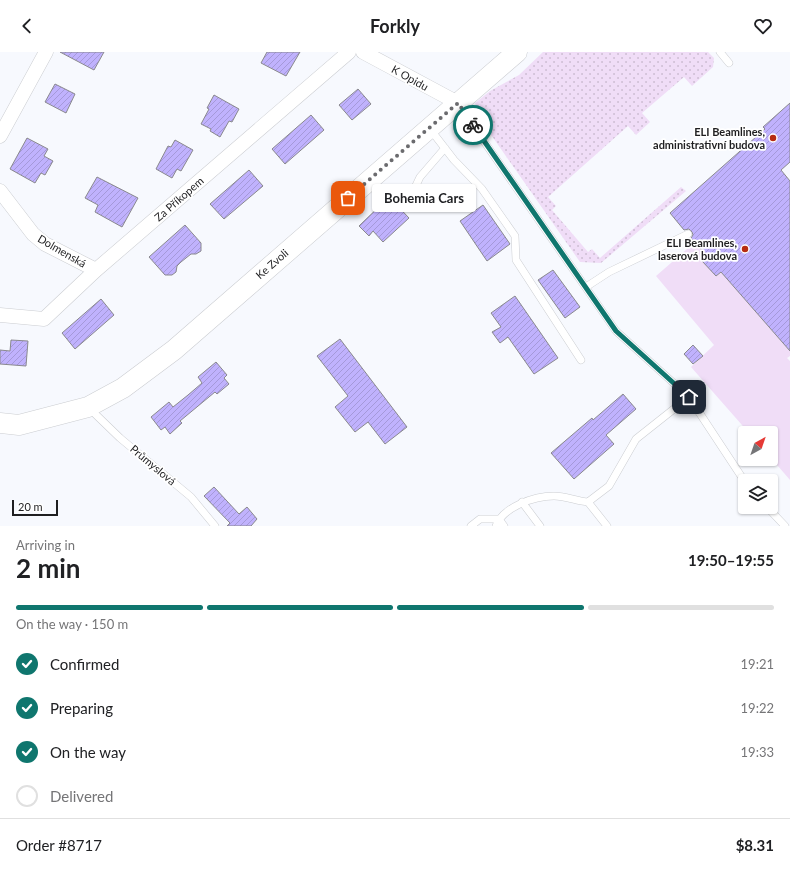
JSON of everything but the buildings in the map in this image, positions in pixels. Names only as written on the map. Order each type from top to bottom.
[{"type":"street","points":[[0,136],[46,52]]},
{"type":"street","name":"Za Příkopem","points":[[0,315],[44,319],[96,270],[348,52]]},
{"type":"street","name":"K Opidu","points":[[363,52],[458,103]]},
{"type":"street","name":"Ke Zvoli","points":[[0,423],[19,425],[88,407],[123,388],[174,350],[517,52]]},
{"type":"street","name":"Dolmenská","points":[[0,191],[34,234],[45,244],[96,270]]},
{"type":"lane","points":[[720,52],[729,63]]},
{"type":"lane","points":[[458,103],[616,331],[689,397],[740,474]]},
{"type":"lane","points":[[429,128],[454,160],[482,189],[515,236],[516,260],[581,360]]},
{"type":"lane","points":[[410,198],[420,177],[445,148]]},
{"type":"lane","points":[[586,287],[609,272],[688,234]]},
{"type":"lane","points":[[588,502],[609,486],[636,439],[689,397]]},
{"type":"lane","name":"Průmyslová","points":[[88,407],[120,438],[191,497],[215,526]]},
{"type":"lane","points":[[497,522],[522,502],[554,496],[588,502],[607,526]]},
{"type":"lane","points":[[522,502],[540,526]]},
{"type":"lane","points":[[774,514],[785,526]]},
{"type":"lane","points":[[471,526],[480,519],[497,522],[504,526]]},
{"type":"shaded area","points":[[543,52],[708,52],[714,58],[713,67],[692,86],[684,77],[642,113],[650,122],[636,135],[628,126],[548,197],[556,206],[552,210],[588,252],[592,249],[600,258],[681,187],[686,191],[601,263],[580,262],[480,119],[475,103],[490,91],[519,75]]},
{"type":"shaded area","points":[[695,242],[707,256],[703,261],[716,276],[721,272],[790,351],[790,356],[787,358],[790,361],[790,480],[778,466],[778,426],[743,426],[691,367],[714,345],[656,276]]},
{"type":"way so far","points":[[348,198],[458,103],[473,125]]},
{"type":"place","name":"ELI Beamlines, administrativní budova","points":[[773,138]]},
{"type":"place","name":"Bohemia Cars","points":[[348,198]]},
{"type":"place","name":"ELI Beamlines, laserová budova","points":[[745,249]]},
{"type":"route","points":[[473,125],[616,331],[689,397]]}]
